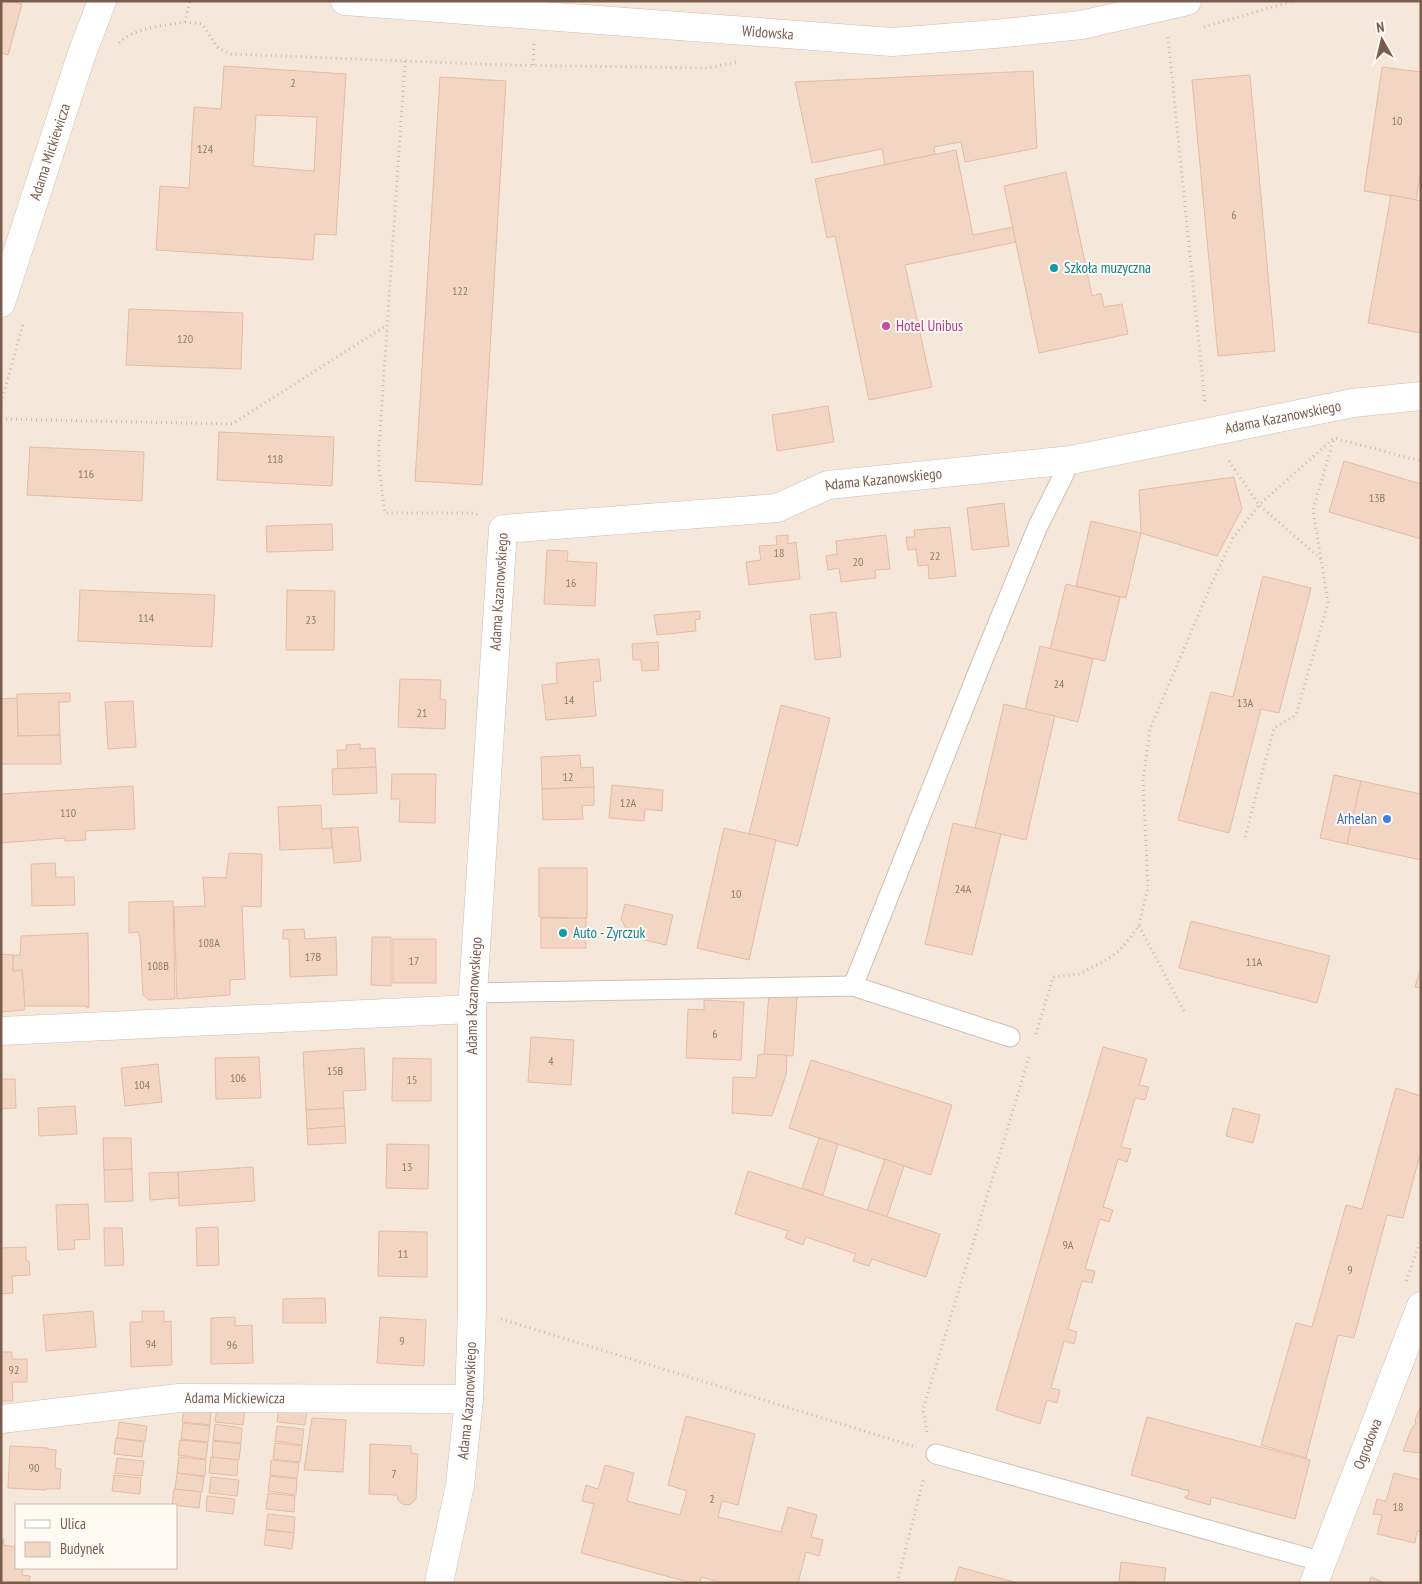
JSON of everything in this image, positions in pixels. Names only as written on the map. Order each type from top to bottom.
[{"type":"street","name":"Adama Mickiewicza","points":[[1,303],[81,56],[102,1]]},
{"type":"street","name":"Widowska","points":[[345,1],[892,42],[1081,25],[1187,1]]},
{"type":"street","name":"Adama Kazanowskiego","points":[[439,1583],[460,1485],[469,1399],[472,1310],[472,1001],[503,529],[776,508],[828,485],[1071,460],[1353,404],[1421,396]]},
{"type":"street","points":[[1,1031],[472,1001]]},
{"type":"street","name":"Ogrodowa","points":[[1319,1572],[1421,1306]]},
{"type":"street","name":"Adama Mickiewicza","points":[[1,1419],[179,1398],[469,1399]]},
{"type":"lane","points":[[853,986],[1030,544],[1071,460]]},
{"type":"lane","points":[[472,1001],[853,986],[1010,1037]]},
{"type":"lane","points":[[933,1453],[1319,1572]]},
{"type":"path","points":[[115,47],[126,36],[152,28],[185,22],[190,1]]},
{"type":"path","points":[[1168,37],[1208,433],[1259,505],[1322,560]]},
{"type":"path","points":[[405,61],[379,447],[379,468],[385,513],[474,513],[503,529]]},
{"type":"path","points":[[1,403],[23,322]]},
{"type":"path","points":[[1,419],[232,424],[387,324]]},
{"type":"path","points":[[1033,1042],[1053,977],[1079,974],[1103,962],[1119,951],[1139,925],[1148,887],[1143,781],[1150,729],[1233,538],[1259,505],[1334,438]]},
{"type":"path","points":[[1334,438],[1421,461]]},
{"type":"path","points":[[1245,837],[1274,728],[1296,715],[1328,603],[1313,510],[1334,438]]},
{"type":"path","points":[[1139,925],[1184,1011]]},
{"type":"path","points":[[897,1583],[933,1453],[923,1409],[1030,1052]]},
{"type":"path","points":[[472,1310],[933,1453]]},
{"type":"shaded area","points":[[1,1],[1421,1],[1421,1583],[1,1583]]},
{"type":"building","points":[[1,1],[22,4],[8,55],[1,53]]},
{"type":"building","points":[[224,66],[346,74],[336,235],[315,234],[313,260],[156,250],[160,186],[189,188],[194,107],[221,109]],"holes":[[[256,115],[317,117],[314,171],[253,166]]]},
{"type":"building","points":[[1382,67],[1421,72],[1421,170],[1416,200],[1364,191]]},
{"type":"building","points":[[1033,71],[1037,148],[965,162],[961,142],[934,147],[935,154],[885,165],[882,149],[812,163],[795,82]]},
{"type":"building","points":[[1250,75],[1275,351],[1218,356],[1192,80]]},
{"type":"building","points":[[440,77],[506,81],[482,485],[415,481]]},
{"type":"building","name":"Hotel Unibus","points":[[956,150],[973,235],[1013,227],[1016,242],[905,265],[932,387],[869,400],[835,236],[827,238],[815,179]]},
{"type":"building","name":"Szkoła muzyczna","points":[[1066,172],[1092,296],[1101,293],[1104,307],[1122,304],[1128,334],[1039,353],[1004,186]]},
{"type":"building","points":[[1391,195],[1421,201],[1421,333],[1368,323]]},
{"type":"building","points":[[129,309],[243,313],[241,369],[126,365]]},
{"type":"building","points":[[828,406],[834,442],[777,451],[772,415]]},
{"type":"building","points":[[219,432],[334,437],[332,486],[217,480]]},
{"type":"building","points":[[30,447],[144,452],[142,501],[27,495]]},
{"type":"building","points":[[1344,461],[1421,484],[1421,539],[1329,512]]},
{"type":"building","points":[[1234,477],[1242,509],[1217,556],[1141,533],[1139,490]]},
{"type":"building","points":[[1004,503],[1009,546],[972,550],[967,508]]},
{"type":"building","points":[[1091,521],[1141,533],[1126,598],[1076,586]]},
{"type":"building","points":[[332,524],[333,550],[267,552],[266,526]]},
{"type":"building","points":[[950,527],[956,576],[929,579],[928,565],[918,566],[916,549],[908,550],[906,537],[915,537],[914,530]]},
{"type":"building","points":[[788,535],[788,544],[796,542],[800,579],[749,585],[746,562],[761,560],[759,546],[777,545],[776,536]]},
{"type":"building","points":[[886,535],[890,569],[875,570],[876,578],[841,582],[839,568],[828,570],[826,556],[837,554],[836,541]]},
{"type":"building","points":[[547,550],[568,551],[567,561],[597,563],[595,606],[544,604]]},
{"type":"building","points":[[1263,576],[1311,588],[1279,713],[1261,709],[1229,833],[1178,820],[1211,692],[1233,697]]},
{"type":"building","points":[[1066,584],[1120,597],[1105,661],[1050,649]]},
{"type":"building","points":[[80,590],[215,595],[212,647],[78,641]]},
{"type":"building","points":[[287,590],[335,591],[334,650],[286,650]]},
{"type":"building","points":[[700,611],[700,619],[695,620],[696,631],[657,635],[654,615]]},
{"type":"building","points":[[836,612],[841,657],[815,660],[810,615]]},
{"type":"building","points":[[658,642],[659,670],[642,671],[641,660],[633,660],[632,644]]},
{"type":"building","points":[[1040,646],[1093,659],[1078,722],[1025,709]]},
{"type":"building","points":[[599,659],[601,681],[593,682],[596,716],[546,720],[542,685],[557,683],[556,663]]},
{"type":"building","points":[[400,679],[441,680],[440,699],[446,700],[445,729],[398,727]]},
{"type":"building","points":[[70,693],[70,702],[59,702],[60,735],[18,736],[17,694]]},
{"type":"building","points":[[17,698],[18,736],[60,735],[61,764],[1,764],[1,699]]},
{"type":"building","points":[[133,701],[136,747],[108,749],[105,702]]},
{"type":"building","points":[[1004,704],[1055,716],[1026,840],[975,828]]},
{"type":"building","points":[[781,705],[830,718],[798,846],[749,834]]},
{"type":"building","points":[[360,744],[360,749],[375,748],[376,767],[338,769],[337,750],[346,750],[346,745]]},
{"type":"building","points":[[580,755],[581,768],[593,767],[594,787],[542,789],[541,757]]},
{"type":"building","points":[[376,767],[377,793],[333,795],[332,769]]},
{"type":"building","points":[[392,774],[436,774],[435,823],[399,822],[400,799],[391,799]]},
{"type":"building","points":[[1334,775],[1361,781],[1347,844],[1320,838]]},
{"type":"building","name":"Arhelan","points":[[1361,781],[1421,794],[1421,860],[1347,844]]},
{"type":"building","points":[[612,785],[663,790],[662,811],[645,809],[644,821],[609,818]]},
{"type":"building","points":[[133,786],[135,829],[85,831],[86,840],[65,841],[65,838],[1,843],[1,794]]},
{"type":"building","points":[[594,787],[594,805],[582,806],[583,819],[543,820],[542,789]]},
{"type":"building","points":[[321,805],[322,829],[331,828],[332,848],[280,850],[278,807]]},
{"type":"building","points":[[953,823],[1001,834],[972,955],[925,944]]},
{"type":"building","points":[[358,827],[361,861],[334,863],[331,828]]},
{"type":"building","points":[[724,828],[776,840],[749,960],[697,948]]},
{"type":"building","points":[[229,853],[262,854],[261,907],[242,906],[245,979],[230,980],[230,995],[177,999],[174,907],[205,906],[203,877],[226,878]]},
{"type":"building","points":[[55,863],[56,877],[74,877],[75,905],[32,906],[31,864]]},
{"type":"building","points":[[539,868],[587,868],[587,918],[539,917]]},
{"type":"building","points":[[173,901],[175,999],[149,1000],[143,995],[140,938],[138,932],[129,933],[129,902]]},
{"type":"building","points":[[625,904],[673,915],[666,945],[631,937],[621,919]]},
{"type":"building","name":"Auto - Zyrczuk","points":[[541,918],[586,918],[586,948],[541,948]]},
{"type":"building","points":[[1191,921],[1330,956],[1317,1003],[1179,968]]},
{"type":"building","points":[[304,929],[305,939],[336,937],[337,975],[290,977],[289,939],[283,939],[283,930]]},
{"type":"building","points":[[88,933],[89,1007],[25,1006],[22,970],[13,971],[13,955],[20,955],[21,936]]},
{"type":"building","points":[[372,937],[391,937],[391,986],[371,985]]},
{"type":"building","points":[[393,939],[436,939],[436,983],[393,983]]},
{"type":"building","points":[[1,954],[13,955],[13,971],[22,970],[24,1010],[1,1012]]},
{"type":"building","points":[[1421,967],[1421,988],[1415,987]]},
{"type":"building","points":[[769,995],[797,997],[793,1056],[764,1054]]},
{"type":"building","points":[[704,1000],[744,1002],[741,1060],[686,1058],[688,1009],[704,1010]]},
{"type":"building","points":[[531,1037],[574,1040],[571,1085],[528,1082]]},
{"type":"building","points":[[1103,1047],[1147,1059],[1139,1085],[1149,1087],[1145,1100],[1135,1098],[1121,1147],[1131,1149],[1127,1162],[1118,1159],[1103,1207],[1113,1210],[1109,1222],[1100,1219],[1085,1269],[1095,1271],[1092,1283],[1082,1281],[1068,1329],[1077,1332],[1074,1344],[1064,1341],[1051,1388],[1060,1390],[1057,1403],[1047,1400],[1040,1424],[996,1410]]},
{"type":"building","points":[[364,1048],[366,1090],[343,1091],[344,1108],[306,1110],[303,1052]]},
{"type":"building","points":[[758,1055],[787,1055],[786,1075],[772,1116],[732,1113],[733,1077],[756,1078]]},
{"type":"building","points":[[259,1057],[261,1098],[216,1099],[215,1058]]},
{"type":"building","points":[[393,1058],[431,1059],[431,1101],[392,1101]]},
{"type":"building","points":[[811,1060],[952,1105],[931,1175],[789,1128]]},
{"type":"building","points":[[158,1064],[162,1102],[125,1106],[121,1068]]},
{"type":"building","points":[[1,1079],[15,1079],[16,1108],[1,1109]]},
{"type":"building","points":[[1396,1088],[1421,1096],[1421,1151],[1403,1218],[1387,1215],[1354,1338],[1338,1335],[1306,1458],[1261,1445],[1296,1323],[1312,1327],[1346,1205],[1362,1209]]},
{"type":"building","points":[[75,1106],[77,1134],[39,1136],[38,1108]]},
{"type":"building","points":[[344,1108],[345,1126],[307,1129],[306,1110]]},
{"type":"building","points":[[1233,1108],[1260,1115],[1253,1143],[1226,1136]]},
{"type":"building","points":[[345,1126],[346,1143],[308,1145],[307,1129]]},
{"type":"building","points":[[103,1138],[131,1138],[132,1169],[104,1170]]},
{"type":"building","points":[[819,1138],[838,1144],[823,1195],[802,1188]]},
{"type":"building","points":[[387,1144],[429,1145],[428,1189],[386,1188]]},
{"type":"building","points":[[885,1159],[904,1166],[887,1217],[867,1211]]},
{"type":"building","points":[[253,1167],[255,1201],[179,1206],[178,1172]]},
{"type":"building","points":[[132,1169],[133,1201],[105,1202],[104,1170]]},
{"type":"building","points":[[748,1171],[940,1234],[926,1277],[872,1259],[869,1266],[853,1261],[856,1254],[806,1237],[803,1245],[785,1238],[788,1231],[735,1214]]},
{"type":"building","points":[[178,1172],[179,1198],[150,1200],[149,1173]]},
{"type":"building","points":[[88,1204],[90,1239],[74,1240],[75,1249],[58,1250],[56,1205]]},
{"type":"building","points":[[218,1227],[219,1265],[197,1266],[196,1228]]},
{"type":"building","points":[[104,1228],[122,1228],[124,1265],[105,1266]]},
{"type":"building","points":[[379,1231],[427,1232],[427,1277],[378,1276]]},
{"type":"building","points":[[26,1247],[26,1261],[29,1261],[30,1275],[12,1276],[13,1293],[1,1294],[1,1248]]},
{"type":"building","points":[[325,1298],[326,1323],[283,1323],[283,1299]]},
{"type":"building","points":[[93,1311],[96,1347],[46,1351],[43,1315]]},
{"type":"building","points":[[142,1311],[164,1311],[164,1322],[171,1321],[172,1365],[131,1367],[130,1322],[142,1322]]},
{"type":"building","points":[[235,1317],[235,1326],[252,1325],[253,1363],[211,1364],[211,1318]]},
{"type":"building","points":[[380,1317],[426,1320],[424,1366],[377,1363]]},
{"type":"building","points":[[1,1352],[12,1352],[12,1359],[27,1359],[27,1382],[12,1382],[13,1401],[1,1401]]},
{"type":"building","points":[[1421,1405],[1421,1453],[1403,1451],[1411,1430],[1416,1423],[1415,1420]]},
{"type":"building","points":[[184,1406],[211,1409],[210,1425],[182,1422]]},
{"type":"building","points":[[217,1406],[245,1410],[243,1425],[215,1422]]},
{"type":"building","points":[[279,1407],[307,1410],[305,1425],[277,1422]]},
{"type":"building","points":[[686,1416],[755,1434],[738,1505],[722,1501],[718,1517],[781,1532],[788,1507],[817,1515],[811,1537],[823,1540],[819,1556],[806,1552],[798,1583],[723,1583],[701,1577],[700,1583],[692,1583],[581,1553],[594,1504],[582,1501],[586,1485],[598,1489],[605,1465],[634,1473],[627,1501],[680,1515],[687,1491],[668,1485]]},
{"type":"building","points":[[1147,1417],[1310,1460],[1295,1519],[1211,1497],[1210,1505],[1185,1498],[1185,1496],[1188,1496],[1189,1491],[1131,1475]]},
{"type":"building","points":[[312,1418],[346,1420],[343,1472],[304,1470]]},
{"type":"building","points":[[119,1422],[147,1426],[145,1441],[117,1438]]},
{"type":"building","points":[[183,1423],[210,1426],[208,1442],[181,1439]]},
{"type":"building","points":[[215,1424],[242,1428],[241,1443],[213,1440]]},
{"type":"building","points":[[277,1426],[304,1429],[302,1445],[275,1441]]},
{"type":"building","points":[[116,1438],[144,1442],[142,1457],[114,1454]]},
{"type":"building","points":[[180,1440],[208,1443],[206,1459],[178,1455]]},
{"type":"building","points":[[213,1441],[241,1444],[239,1460],[212,1457]]},
{"type":"building","points":[[275,1443],[302,1446],[300,1462],[273,1459]]},
{"type":"building","points":[[370,1444],[411,1446],[411,1453],[418,1454],[416,1499],[411,1504],[404,1505],[398,1500],[397,1495],[369,1494]]},
{"type":"building","points":[[10,1446],[56,1450],[55,1468],[61,1469],[60,1489],[8,1488]]},
{"type":"building","points":[[179,1457],[206,1460],[205,1476],[177,1473]]},
{"type":"building","points":[[211,1457],[238,1460],[237,1476],[209,1473]]},
{"type":"building","points":[[117,1458],[144,1461],[142,1476],[115,1473]]},
{"type":"building","points":[[271,1460],[299,1463],[297,1478],[270,1475]]},
{"type":"building","points":[[177,1473],[204,1477],[202,1492],[175,1489]]},
{"type":"building","points":[[1394,1473],[1421,1480],[1421,1532],[1417,1531],[1415,1543],[1377,1534],[1382,1515],[1373,1514],[1377,1499],[1386,1501]]},
{"type":"building","points":[[114,1475],[141,1478],[140,1494],[112,1491]]},
{"type":"building","points":[[270,1476],[297,1479],[296,1495],[268,1491]]},
{"type":"building","points":[[211,1477],[239,1480],[237,1496],[209,1493]]},
{"type":"building","points":[[174,1489],[201,1492],[199,1508],[172,1504]]},
{"type":"building","points":[[268,1493],[295,1496],[294,1512],[266,1509]]},
{"type":"building","points":[[207,1496],[235,1499],[233,1514],[206,1511]]},
{"type":"building","points":[[268,1514],[295,1517],[294,1533],[266,1529]]},
{"type":"building","points":[[266,1530],[294,1533],[292,1549],[264,1545]]},
{"type":"building","points":[[1,1539],[4,1539],[3,1545],[15,1547],[15,1569],[23,1569],[22,1575],[30,1576],[29,1583],[1,1583]]},
{"type":"building","points":[[1121,1562],[1166,1568],[1164,1583],[1119,1581]]},
{"type":"building","points":[[959,1567],[1018,1583],[954,1583]]},
{"type":"building","points":[[1371,1577],[1385,1583],[1369,1583]]},
{"type":"place","name":"Szkoła muzyczna","points":[[1054,268]]},
{"type":"place","name":"Hotel Unibus","points":[[886,326]]},
{"type":"place","name":"Arhelan","points":[[1387,819]]},
{"type":"place","name":"Auto - Zyrczuk","points":[[563,933]]}]
